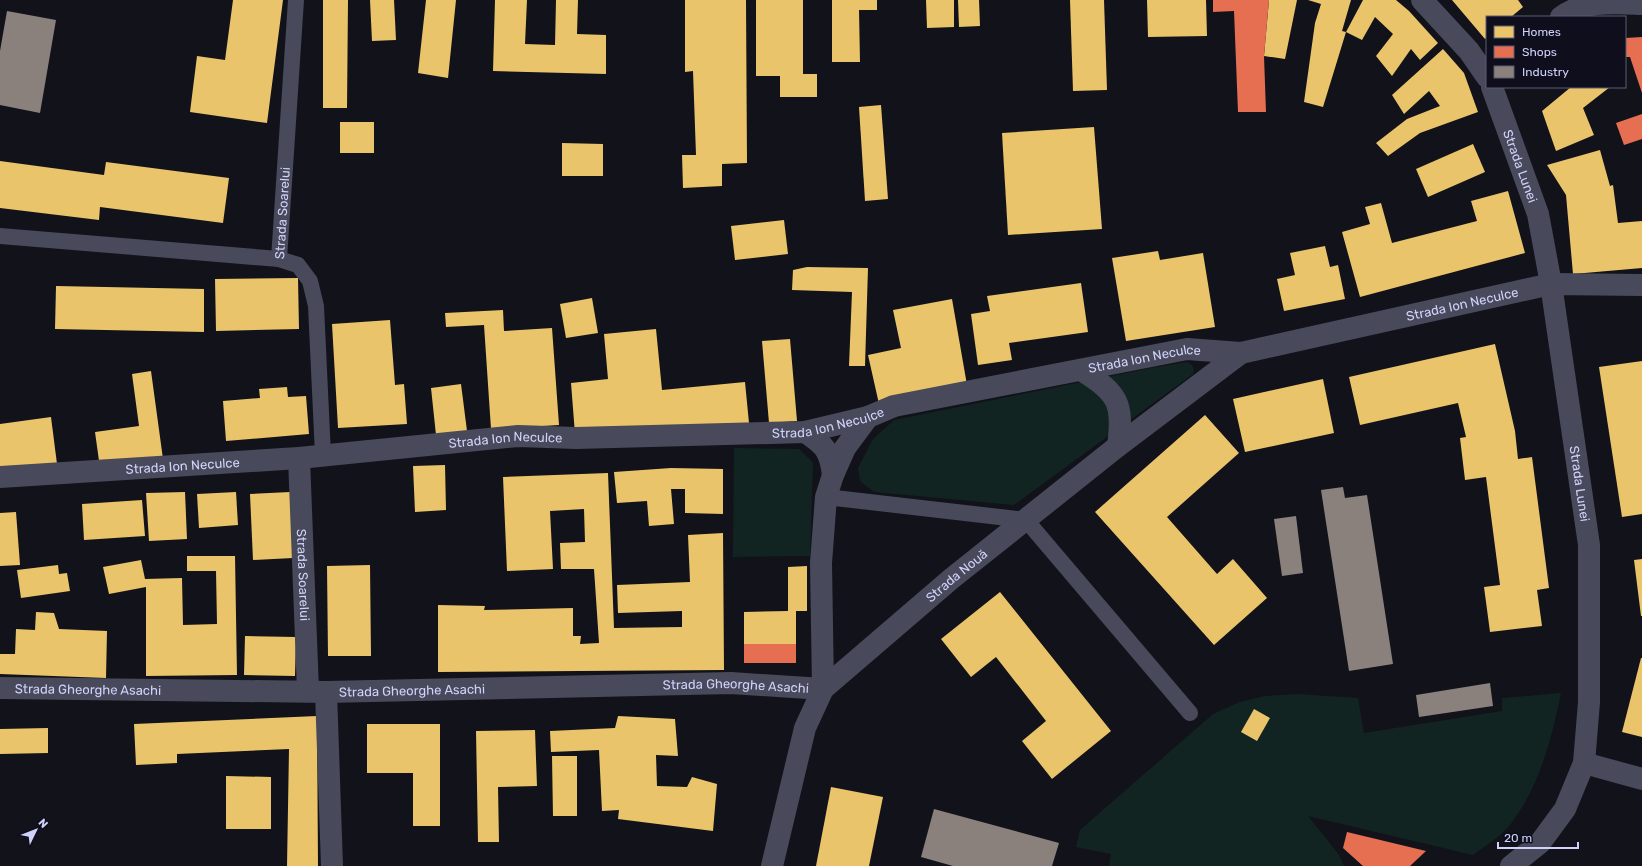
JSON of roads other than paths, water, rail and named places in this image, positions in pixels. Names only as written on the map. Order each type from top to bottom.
[{"type":"street","points":[[1422,0],[1469,51],[1486,75]]},
{"type":"street","points":[[1565,9],[1586,5],[1642,4]]},
{"type":"street","name":"Strada Lunei","points":[[1492,88],[1538,214],[1551,284],[1589,545],[1589,702],[1584,763],[1565,809],[1540,843],[1511,866]]},
{"type":"street","name":"Strada Ion Neculce","points":[[0,476],[299,458],[518,436],[576,438],[805,432],[868,418],[894,406],[1187,349],[1241,353],[1551,284],[1642,285]]},
{"type":"street","name":"Strada Nouă","points":[[772,866],[805,728],[823,689],[951,579],[1118,446],[1241,353]]},
{"type":"street","points":[[1081,370],[1100,382],[1111,393],[1120,410],[1121,425],[1118,446]]},
{"type":"street","points":[[823,689],[821,564],[826,497],[832,475],[845,448],[868,418]]},
{"type":"street","points":[[805,432],[819,441],[829,453],[832,475]]},
{"type":"street","name":"Strada Soarelui","points":[[299,458],[332,866]]},
{"type":"street","name":"Strada Gheorghe Asachi","points":[[0,688],[317,692],[731,683],[823,689]]},
{"type":"street","points":[[1584,763],[1642,779]]},
{"type":"lane","name":"Strada Soarelui","points":[[296,0],[278,259],[298,265],[310,281],[316,306],[323,455]]},
{"type":"lane","points":[[0,236],[278,259]]},
{"type":"lane","points":[[826,497],[1026,520],[1190,713]]}]
